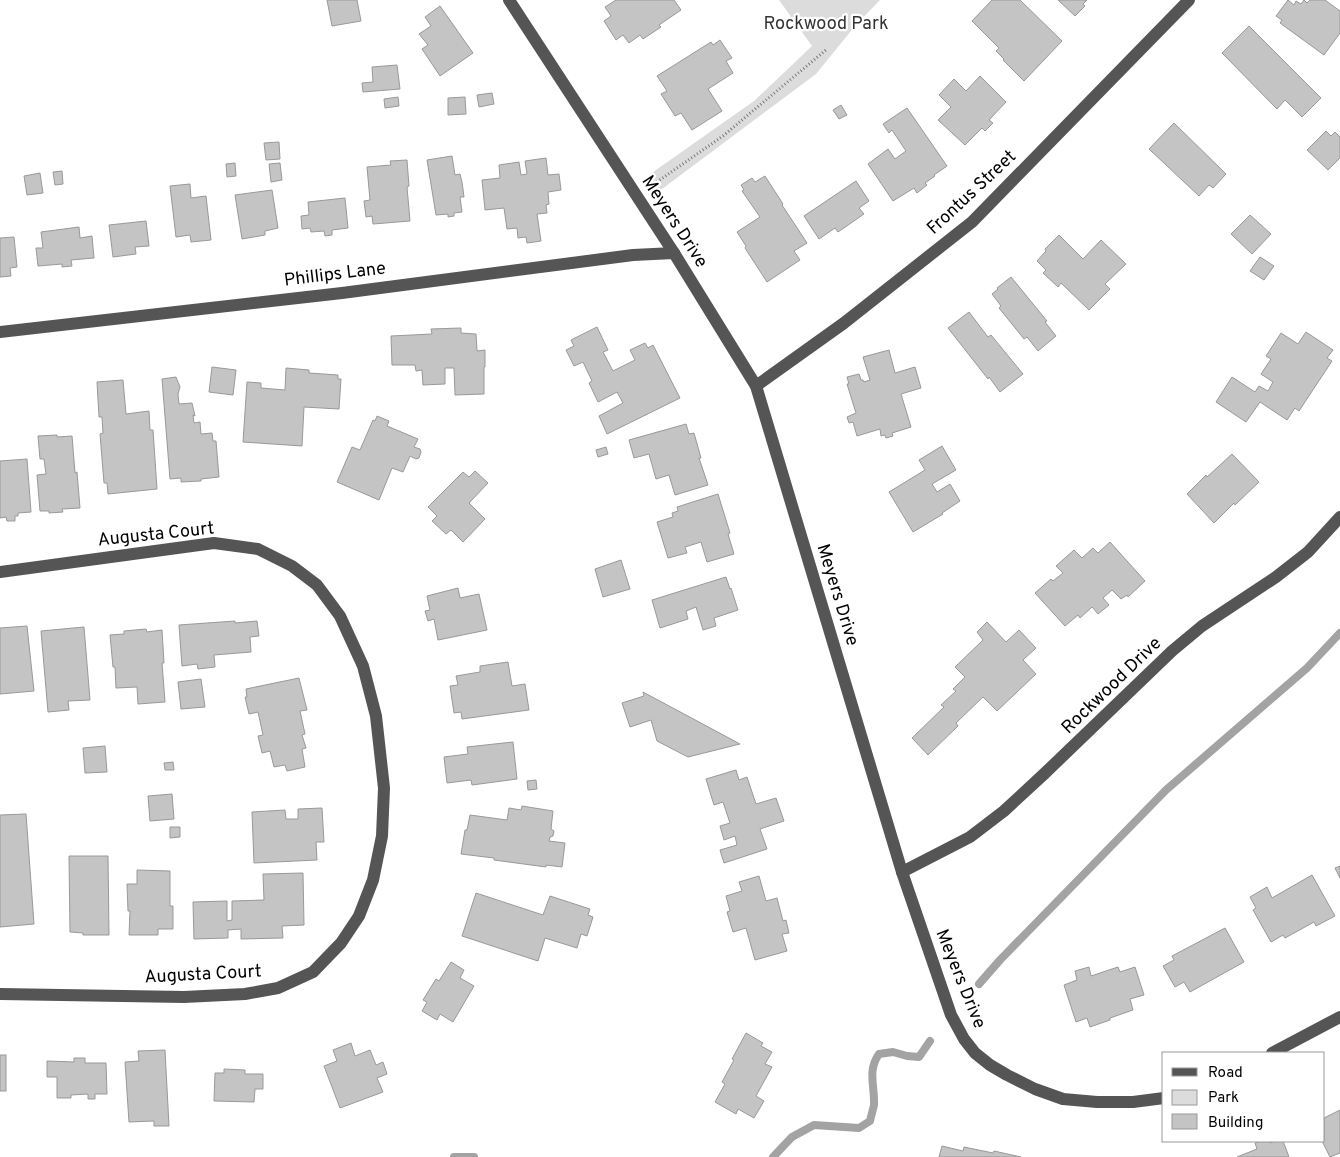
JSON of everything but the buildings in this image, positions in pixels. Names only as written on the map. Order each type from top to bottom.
[{"type":"street","name":"Meyers Drive","points":[[509,0],[674,253],[756,386],[902,872],[952,1015],[964,1039],[975,1053],[1006,1075],[1035,1089],[1064,1098],[1097,1102],[1133,1102],[1162,1098]]},
{"type":"street","name":"Frontus Street","points":[[756,386],[844,323],[972,222],[1189,0]]},
{"type":"street","name":"Phillips Lane","points":[[0,332],[342,293],[633,255],[674,253]]},
{"type":"street","name":"Rockwood Drive","points":[[902,872],[970,836],[1004,811],[1172,651],[1202,626],[1276,577],[1308,552],[1340,517]]},
{"type":"street","name":"Augusta Court","points":[[0,572],[214,543],[258,549],[292,566],[317,585],[340,616],[363,666],[376,716],[384,788],[382,836],[373,880],[359,916],[341,944],[313,972],[278,988],[245,994],[184,997],[0,994]]},
{"type":"street","points":[[1274,1052],[1340,1017]]},
{"type":"path","points":[[636,196],[722,136],[827,49]]},
{"type":"green space","name":"Rockwood Park","points":[[779,0],[880,0],[855,26],[816,74],[658,192],[646,177],[754,101],[812,46]]},
{"type":"waterway","points":[[979,984],[1000,960],[1166,790],[1307,668],[1340,633]]},
{"type":"waterway","points":[[773,1157],[792,1137],[814,1125],[859,1128],[870,1121],[874,1105],[872,1073],[875,1060],[879,1054],[893,1052],[919,1057],[930,1041]]},
{"type":"waterway","points":[[454,1157],[474,1157]]}]
